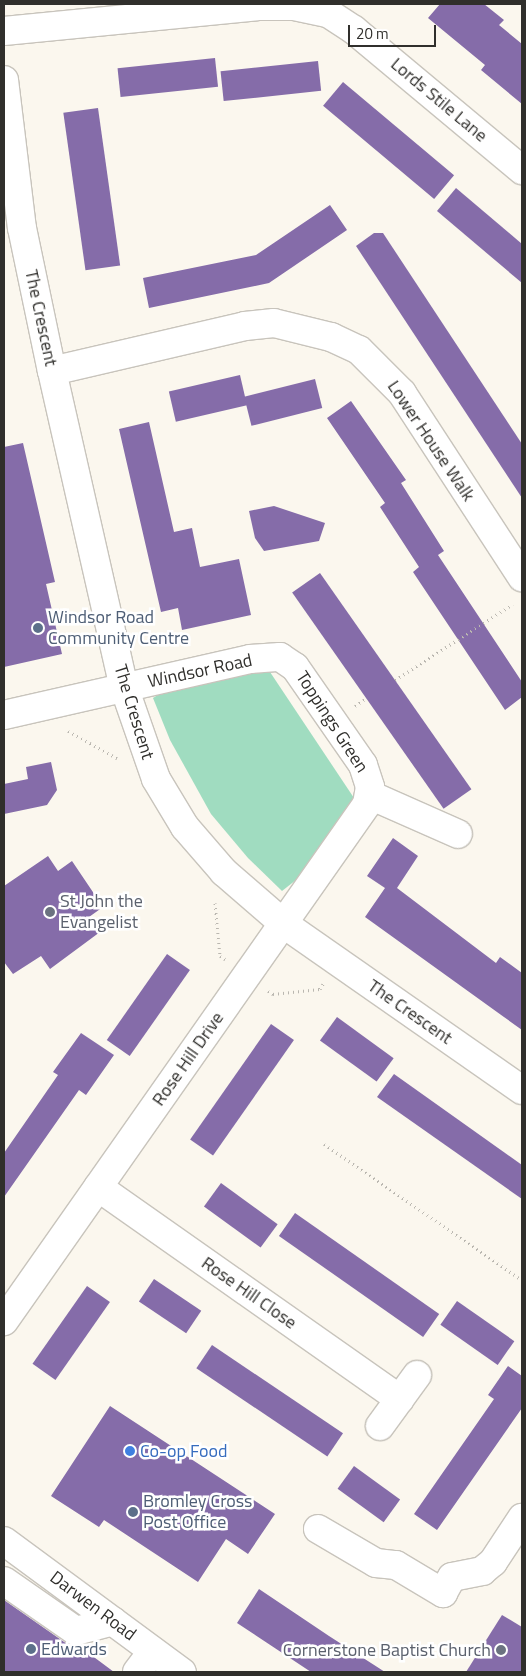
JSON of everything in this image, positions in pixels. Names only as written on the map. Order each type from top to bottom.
[{"type":"street","name":"Lords Stile Lane","points":[[4,31],[257,6],[294,6],[328,13],[354,30],[522,170]]},
{"type":"street","name":"The Crescent","points":[[4,80],[22,228],[52,370],[124,687],[145,753],[156,779],[185,827],[224,872],[284,924],[522,1090]]},
{"type":"street","name":"Lower House Walk","points":[[52,370],[245,326],[274,323],[331,337],[359,350],[402,393],[522,577]]},
{"type":"street","name":"Windsor Road","points":[[4,715],[250,659],[280,657]]},
{"type":"street","name":"Toppings Green","points":[[280,657],[295,667],[363,765],[370,795]]},
{"type":"street","points":[[370,795],[458,834]]},
{"type":"street","name":"Rose Hill Drive","points":[[4,1321],[284,924],[370,795]]},
{"type":"street","name":"Rose Hill Close","points":[[98,1187],[400,1399]]},
{"type":"street","points":[[380,1426],[416,1375]]},
{"type":"street","points":[[318,1529],[376,1563],[396,1565],[443,1593],[452,1577],[482,1572],[493,1562],[522,1518]]},
{"type":"street","name":"Darwen Road","points":[[4,1541],[182,1672]]},
{"type":"street","points":[[4,1581],[76,1631],[113,1621]]},
{"type":"street","points":[[137,1672],[153,1651]]},
{"type":"path","points":[[395,680],[522,599]]},
{"type":"path","points":[[60,702],[66,729],[118,758],[145,753]]},
{"type":"path","points":[[324,1144],[522,1280]]},
{"type":"green space","points":[[266,666],[356,801],[301,876],[282,891],[248,858],[211,814],[170,740],[153,698],[167,689]]},
{"type":"building","points":[[440,4],[484,4],[504,20],[499,25],[522,44],[522,104],[481,70],[485,65],[428,18]]},
{"type":"building","points":[[215,58],[218,87],[121,97],[118,68]]},
{"type":"building","points":[[318,61],[321,91],[224,101],[221,71]]},
{"type":"building","points":[[343,82],[454,175],[434,199],[323,106]]},
{"type":"building","points":[[98,108],[120,265],[85,270],[63,113]]},
{"type":"building","points":[[456,188],[522,244],[522,283],[437,211]]},
{"type":"building","points":[[330,205],[347,230],[269,283],[149,308],[143,278],[256,255]]},
{"type":"building","points":[[374,233],[383,233],[522,444],[522,498],[356,246]]},
{"type":"building","points":[[240,375],[247,405],[176,422],[169,391]]},
{"type":"building","points":[[315,379],[322,408],[251,426],[244,397]]},
{"type":"building","points":[[351,401],[406,480],[401,483],[444,551],[438,555],[522,682],[522,697],[505,710],[413,572],[419,567],[380,507],[385,503],[327,418]]},
{"type":"building","points":[[149,422],[174,532],[192,528],[200,567],[239,559],[251,615],[182,630],[178,608],[161,612],[119,429]]},
{"type":"building","points":[[23,443],[55,582],[46,584],[62,654],[4,667],[4,447]]},
{"type":"building","points":[[274,506],[325,523],[319,541],[264,551],[255,538],[249,511]]},
{"type":"building","points":[[320,573],[471,789],[444,809],[292,593]]},
{"type":"building","points":[[51,762],[57,790],[47,805],[4,814],[4,784],[28,779],[26,767]]},
{"type":"building","points":[[393,838],[418,856],[397,888],[496,963],[500,957],[522,973],[522,1030],[365,917],[385,888],[367,876]]},
{"type":"building","name":"St John the Evangelist","points":[[48,856],[58,871],[72,861],[103,907],[89,917],[100,932],[50,969],[41,956],[13,974],[4,962],[4,886]]},
{"type":"building","points":[[167,954],[190,970],[130,1056],[107,1040]]},
{"type":"building","points":[[337,1017],[394,1058],[377,1082],[320,1040]]},
{"type":"building","points":[[271,1024],[294,1040],[213,1156],[190,1140]]},
{"type":"building","points":[[81,1033],[114,1055],[86,1095],[79,1090],[4,1197],[4,1153],[58,1075],[53,1072]]},
{"type":"building","points":[[394,1074],[522,1165],[522,1199],[377,1097]]},
{"type":"building","points":[[221,1183],[278,1224],[261,1248],[204,1206]]},
{"type":"building","points":[[295,1213],[439,1314],[423,1337],[279,1236]]},
{"type":"building","points":[[154,1279],[201,1311],[186,1333],[139,1301]]},
{"type":"building","points":[[87,1286],[110,1302],[55,1380],[33,1364]]},
{"type":"building","points":[[457,1301],[514,1341],[498,1365],[440,1325]]},
{"type":"building","points":[[212,1345],[343,1433],[327,1457],[196,1368]]},
{"type":"building","points":[[508,1366],[522,1376],[522,1408],[437,1530],[414,1514],[494,1399],[488,1395]]},
{"type":"building","name":"Co-op Food","points":[[110,1406],[275,1514],[248,1554],[226,1539],[198,1582],[104,1520],[99,1527],[51,1496]]},
{"type":"building","points":[[354,1466],[400,1500],[384,1522],[338,1489]]},
{"type":"building","points":[[259,1589],[385,1672],[311,1672],[237,1623]]},
{"type":"building","points":[[4,1600],[67,1644],[79,1646],[114,1672],[4,1672]]},
{"type":"building","name":"Cornerstone Baptist Church","points":[[502,1615],[522,1627],[522,1672],[466,1672]]},
{"type":"place","name":"Windsor Road Community Centre","points":[[38,628]]},
{"type":"place","name":"St John the Evangelist","points":[[50,912]]},
{"type":"place","name":"Co-op Food","points":[[130,1451]]},
{"type":"place","name":"Bromley Cross Post Office","points":[[133,1512]]},
{"type":"place","name":"Edwards","points":[[31,1649]]},
{"type":"place","name":"Cornerstone Baptist Church","points":[[501,1650]]}]
